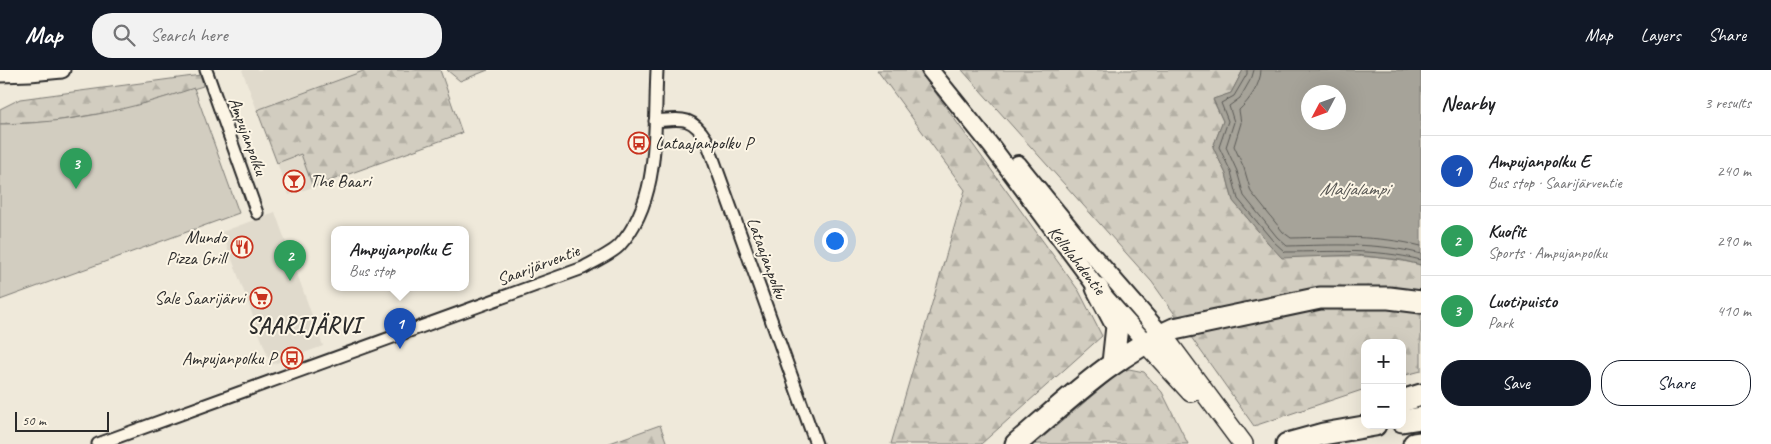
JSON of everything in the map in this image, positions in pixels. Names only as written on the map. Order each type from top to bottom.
[{"type":"highway","points":[[1097,288],[1117,326],[1112,363]]},
{"type":"highway","points":[[1016,444],[1112,363],[1174,329],[1320,298],[1389,298],[1421,302]]},
{"type":"highway","points":[[1406,400],[1421,395]]},
{"type":"highway","points":[[1323,434],[1361,418]]},
{"type":"highway","points":[[1406,420],[1421,418]]},
{"type":"highway","points":[[1287,444],[1323,434],[1361,427]]},
{"type":"highway","points":[[1414,444],[1421,443]]},
{"type":"main road","name":"Kellolahdentie","points":[[930,70],[992,147],[1097,288],[1154,339]]},
{"type":"main road","name":"Kellolahdentie","points":[[944,70],[1081,242],[1154,339],[1240,441]]},
{"type":"street","points":[[0,74],[62,70]]},
{"type":"street","name":"Ampujanpolku","points":[[206,70],[257,213]]},
{"type":"street","name":"Saarijärventie","points":[[98,444],[582,268],[618,248],[642,208],[652,172],[657,71]]},
{"type":"street","name":"Lataajanpolku","points":[[655,121],[685,119],[698,127],[706,139],[816,444]]},
{"type":"shaded area","points":[[242,70],[366,70],[257,110]]},
{"type":"shaded area","points":[[301,154],[313,187],[289,195],[277,163]]},
{"type":"shaded area","points":[[275,212],[323,346],[271,365],[222,232]]},
{"type":"green space","points":[[366,70],[440,70],[462,133],[313,187],[301,154],[277,163],[257,110]]},
{"type":"green space","points":[[447,70],[488,70],[460,81]]},
{"type":"green space","points":[[877,70],[919,70],[1079,291],[1102,336],[981,444],[891,444],[965,190]]},
{"type":"green space","points":[[962,70],[1243,70],[1231,93],[1213,100],[1223,121],[1213,147],[1226,174],[1233,201],[1282,257],[1369,257],[1421,265],[1421,371],[1406,375],[1406,339],[1361,339],[1361,390],[1254,426],[1152,282]]},
{"type":"green space","points":[[201,75],[203,86],[123,110],[48,122],[0,124],[0,109],[20,99]]},
{"type":"green space","points":[[194,88],[239,213],[0,300],[0,124],[49,121],[98,114],[123,109]]},
{"type":"green space","points":[[1129,369],[1144,372],[1162,392],[1188,444],[1035,444],[1118,374]]},
{"type":"green space","points":[[660,425],[667,444],[607,444]]},
{"type":"water","name":"Maljalampi","points":[[1243,70],[1421,70],[1421,265],[1401,260],[1355,255],[1282,258],[1233,201],[1226,174],[1213,147],[1223,121],[1213,99],[1231,93]]},
{"type":"place","name":"Lataajanpolku P","points":[[639,143]]},
{"type":"place","name":"The Baari","points":[[294,181]]},
{"type":"place","name":"Luotipuisto","points":[[76,189]]},
{"type":"place","name":"Mundo Pizza Grill","points":[[242,247]]},
{"type":"place","name":"Kuofit","points":[[290,281]]},
{"type":"place","name":"Sale Saarijärvi","points":[[261,298]]},
{"type":"place","name":"Ampujanpolku E","points":[[400,349]]},
{"type":"place","name":"Ampujanpolku P","points":[[292,358]]},
{"type":"district","name":"SAARIJÄRVI","points":[[304,325]]}]
